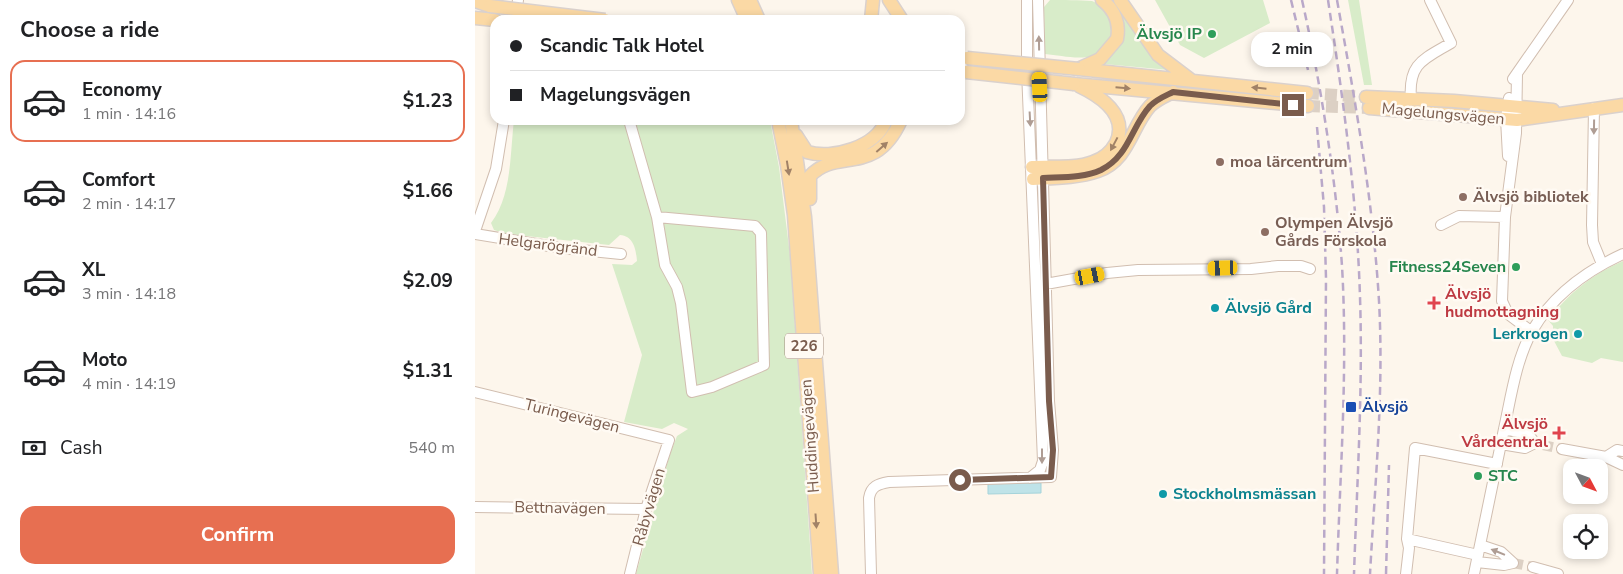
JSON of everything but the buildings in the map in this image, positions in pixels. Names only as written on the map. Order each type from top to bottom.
[{"type":"main road","points":[[738,0],[745,15]]},
{"type":"main road","points":[[750,0],[758,15]]},
{"type":"main road","points":[[757,0],[760,15]]},
{"type":"main road","points":[[872,15],[873,0]]},
{"type":"main road","points":[[889,0],[899,15]]},
{"type":"main road","points":[[1079,69],[1101,59],[1117,39],[1117,20],[1113,12],[1102,0]]},
{"type":"main road","points":[[1120,0],[1158,55],[1193,81]]},
{"type":"main road","points":[[475,3],[564,15]]},
{"type":"main road","points":[[965,56],[1307,93]]},
{"type":"main road","points":[[965,72],[1308,106]]},
{"type":"main road","points":[[1038,173],[1092,163],[1107,155],[1117,140],[1119,126],[1113,110],[1091,92],[1074,84]]},
{"type":"main road","points":[[1038,173],[1087,174],[1100,171],[1113,163],[1126,147],[1146,111],[1157,100],[1173,92]]},
{"type":"main road","name":"Magelungsvägen","points":[[1411,99],[1512,113],[1368,103],[1411,99]]},
{"type":"main road","points":[[1512,113],[1552,109],[1560,112],[1623,105]]},
{"type":"main road","name":"Huddingevägen","points":[[778,125],[787,166],[794,215],[820,574]]},
{"type":"main road","points":[[792,125],[807,152],[816,155],[853,155],[874,154],[885,146],[898,125]]},
{"type":"main road","name":"Huddingevägen","points":[[792,125],[805,218],[832,574]]},
{"type":"main road","points":[[814,321],[819,304],[809,187],[810,176],[819,166],[853,155],[870,142],[885,125]]},
{"type":"street","points":[[516,15],[518,0]]},
{"type":"street","points":[[1027,0],[1027,71],[1038,173]]},
{"type":"street","points":[[1029,478],[1040,470],[1043,461],[1038,173],[1038,0]]},
{"type":"street","points":[[1411,99],[1415,68],[1420,61],[1451,44],[1430,0]]},
{"type":"street","points":[[1532,332],[1519,324],[1504,309],[1505,217],[1512,113],[1510,88],[1517,74],[1568,0]]},
{"type":"street","points":[[1595,108],[1593,242],[1602,264]]},
{"type":"street","points":[[475,233],[497,169],[503,125]]},
{"type":"street","points":[[630,125],[657,217],[665,265],[677,286],[681,303],[692,392],[712,387],[764,365],[761,234],[755,226],[657,217]]},
{"type":"street","points":[[1441,224],[1459,216],[1505,217]]},
{"type":"street","name":"Helgarögränd","points":[[475,233],[561,248],[621,254]]},
{"type":"street","points":[[1474,574],[1513,388],[1532,332],[1562,294],[1575,282],[1602,264],[1623,254]]},
{"type":"street","points":[[1041,285],[1107,273],[1138,270],[1251,269],[1278,266],[1310,268]]},
{"type":"street","points":[[871,574],[869,498],[872,488],[889,482],[1051,477],[1053,450],[1041,285]]},
{"type":"street","name":"Turingevägen","points":[[475,392],[669,440]]},
{"type":"street","points":[[1501,444],[1525,448],[1539,444],[1528,434],[1504,429]]},
{"type":"street","name":"Råbyvägen","points":[[630,574],[646,509],[669,440]]},
{"type":"street","points":[[1406,574],[1415,448],[1497,464]]},
{"type":"street","points":[[1562,449],[1606,457],[1623,465]]},
{"type":"street","points":[[1606,457],[1617,450],[1623,451]]},
{"type":"street","name":"Bettnavägen","points":[[475,507],[646,509]]},
{"type":"street","points":[[1407,539],[1478,554]]},
{"type":"street","points":[[1533,567],[1558,574]]},
{"type":"green space","points":[[1050,0],[1092,1],[1101,6],[1107,14],[1111,32],[1105,48],[1097,54],[1087,57],[1045,54],[1044,7]]},
{"type":"green space","name":"Älvsjö IP","points":[[1155,0],[1263,0],[1270,23],[1204,58],[1180,45]]},
{"type":"green space","points":[[1348,0],[1359,0],[1372,85],[1364,85]]},
{"type":"green space","points":[[1121,8],[1151,56],[1169,70],[1104,64],[1115,51],[1121,39],[1123,25],[1117,10]]},
{"type":"green space","points":[[514,125],[771,125],[779,167],[790,255],[812,574],[636,574],[670,454],[677,436],[688,429],[674,423],[662,429],[624,422],[642,355],[612,264],[632,265],[637,261],[635,248],[628,238],[620,235],[609,245],[507,234],[494,230],[491,223],[503,200],[511,160]]},
{"type":"green space","points":[[1623,261],[1623,362],[1601,358],[1592,363],[1562,356],[1553,339],[1553,326],[1548,320],[1572,293],[1601,272]]},
{"type":"water","points":[[988,483],[1041,483],[1041,493],[988,494]]},
{"type":"tunnel","points":[[1307,93],[1366,97]]},
{"type":"tunnel","points":[[1308,106],[1369,108]]},
{"type":"tunnel","points":[[1543,445],[1562,449]]},
{"type":"tunnel","points":[[1513,563],[1533,567]]},
{"type":"railway","points":[[1291,0],[1308,70]]},
{"type":"railway","points":[[1302,0],[1327,132],[1342,266],[1344,382],[1337,574]]},
{"type":"railway","points":[[1328,0],[1349,148],[1360,297],[1361,367],[1354,574]]},
{"type":"railway","points":[[1337,0],[1368,188],[1379,301],[1380,403],[1370,574]]},
{"type":"railway","points":[[1317,127],[1324,207],[1326,278],[1324,574]]},
{"type":"railway","points":[[1386,574],[1389,465]]},
{"type":"place","name":"Älvsjö IP","points":[[1212,34]]},
{"type":"place","name":"moa lärcentrum","points":[[1220,162]]},
{"type":"place","name":"Älvsjö bibliotek","points":[[1463,197]]},
{"type":"place","name":"Olympen Älvsjö Gårds Förskola","points":[[1265,232]]},
{"type":"place","name":"Fitness24Seven","points":[[1516,267]]},
{"type":"place","name":"Älvsjö hudmottagning","points":[[1434,303]]},
{"type":"place","name":"Älvsjö Gård","points":[[1215,308]]},
{"type":"place","name":"Lerkrogen","points":[[1578,334]]},
{"type":"place","name":"Älvsjö","points":[[1351,407]]},
{"type":"place","name":"Älvsjö Vårdcentral","points":[[1559,433]]},
{"type":"place","name":"STC","points":[[1478,476]]},
{"type":"place","name":"Stockholmsmässan","points":[[1163,494]]},
{"type":"route","points":[[960,480],[1051,477],[1053,450],[1049,401],[1043,178],[1087,174],[1100,171],[1113,163],[1121,156],[1146,111],[1157,100],[1173,92],[1293,105]]}]
